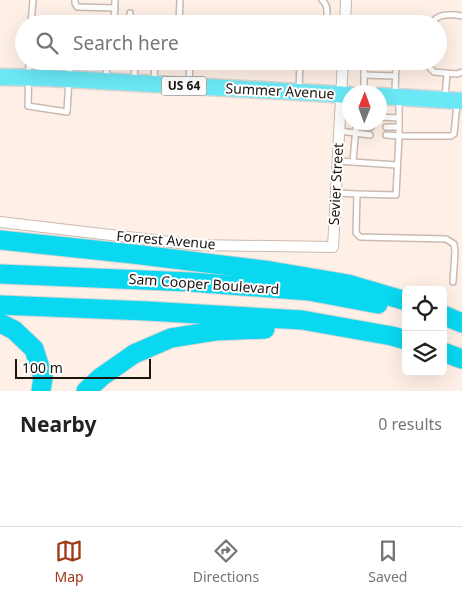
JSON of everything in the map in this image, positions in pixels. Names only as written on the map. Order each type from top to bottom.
[{"type":"highway","points":[[0,240],[271,271],[348,284],[402,300]]},
{"type":"highway","name":"Sam Cooper Boulevard","points":[[0,274],[190,282],[309,291],[402,309]]},
{"type":"highway","points":[[0,305],[302,320],[402,339]]},
{"type":"highway","points":[[447,317],[462,323]]},
{"type":"highway","points":[[0,323],[14,330],[34,348],[43,377],[41,391]]},
{"type":"highway","points":[[447,323],[462,328]]},
{"type":"highway","points":[[86,391],[101,377],[134,354],[171,338],[215,330],[260,329],[315,333],[402,346]]},
{"type":"main road","name":"Summer Avenue","points":[[0,77],[24,70]]},
{"type":"main road","name":"Summer Avenue","points":[[32,70],[69,79],[342,94]]},
{"type":"main road","points":[[391,97],[455,101]]},
{"type":"street","points":[[345,15],[346,0]]},
{"type":"street","name":"Sevier Street","points":[[344,70],[344,85]]},
{"type":"street","name":"Sevier Street","points":[[333,247],[339,131],[342,112]]},
{"type":"street","name":"Forrest Avenue","points":[[0,222],[196,245],[333,247]]},
{"type":"lane","points":[[32,15],[33,0]]},
{"type":"lane","points":[[75,0],[77,6],[115,8]]},
{"type":"lane","points":[[115,0],[115,15]]},
{"type":"lane","points":[[179,15],[180,0]]},
{"type":"lane","points":[[322,0],[327,8],[327,15]]},
{"type":"lane","points":[[447,16],[462,16]]},
{"type":"lane","points":[[28,70],[28,106],[66,112],[70,70]]},
{"type":"lane","points":[[106,81],[107,70]]},
{"type":"lane","points":[[134,83],[135,70]]},
{"type":"lane","points":[[154,84],[155,70]]},
{"type":"lane","points":[[189,86],[190,70]]},
{"type":"lane","points":[[299,92],[300,70]]},
{"type":"lane","points":[[364,70],[364,85]]},
{"type":"lane","points":[[336,192],[396,195],[399,118],[391,97],[394,70]]},
{"type":"lane","points":[[432,70],[447,74],[462,72]]},
{"type":"lane","points":[[386,135],[451,136],[454,134],[455,101],[447,74]]},
{"type":"lane","points":[[364,75],[395,76]]},
{"type":"lane","points":[[387,117],[399,118]]},
{"type":"lane","points":[[387,127],[399,127]]},
{"type":"lane","points":[[353,162],[356,130]]},
{"type":"lane","points":[[339,131],[370,135]]},
{"type":"lane","points":[[338,161],[398,165]]},
{"type":"lane","points":[[357,194],[356,232],[360,238],[446,239],[454,244],[453,282]]}]
